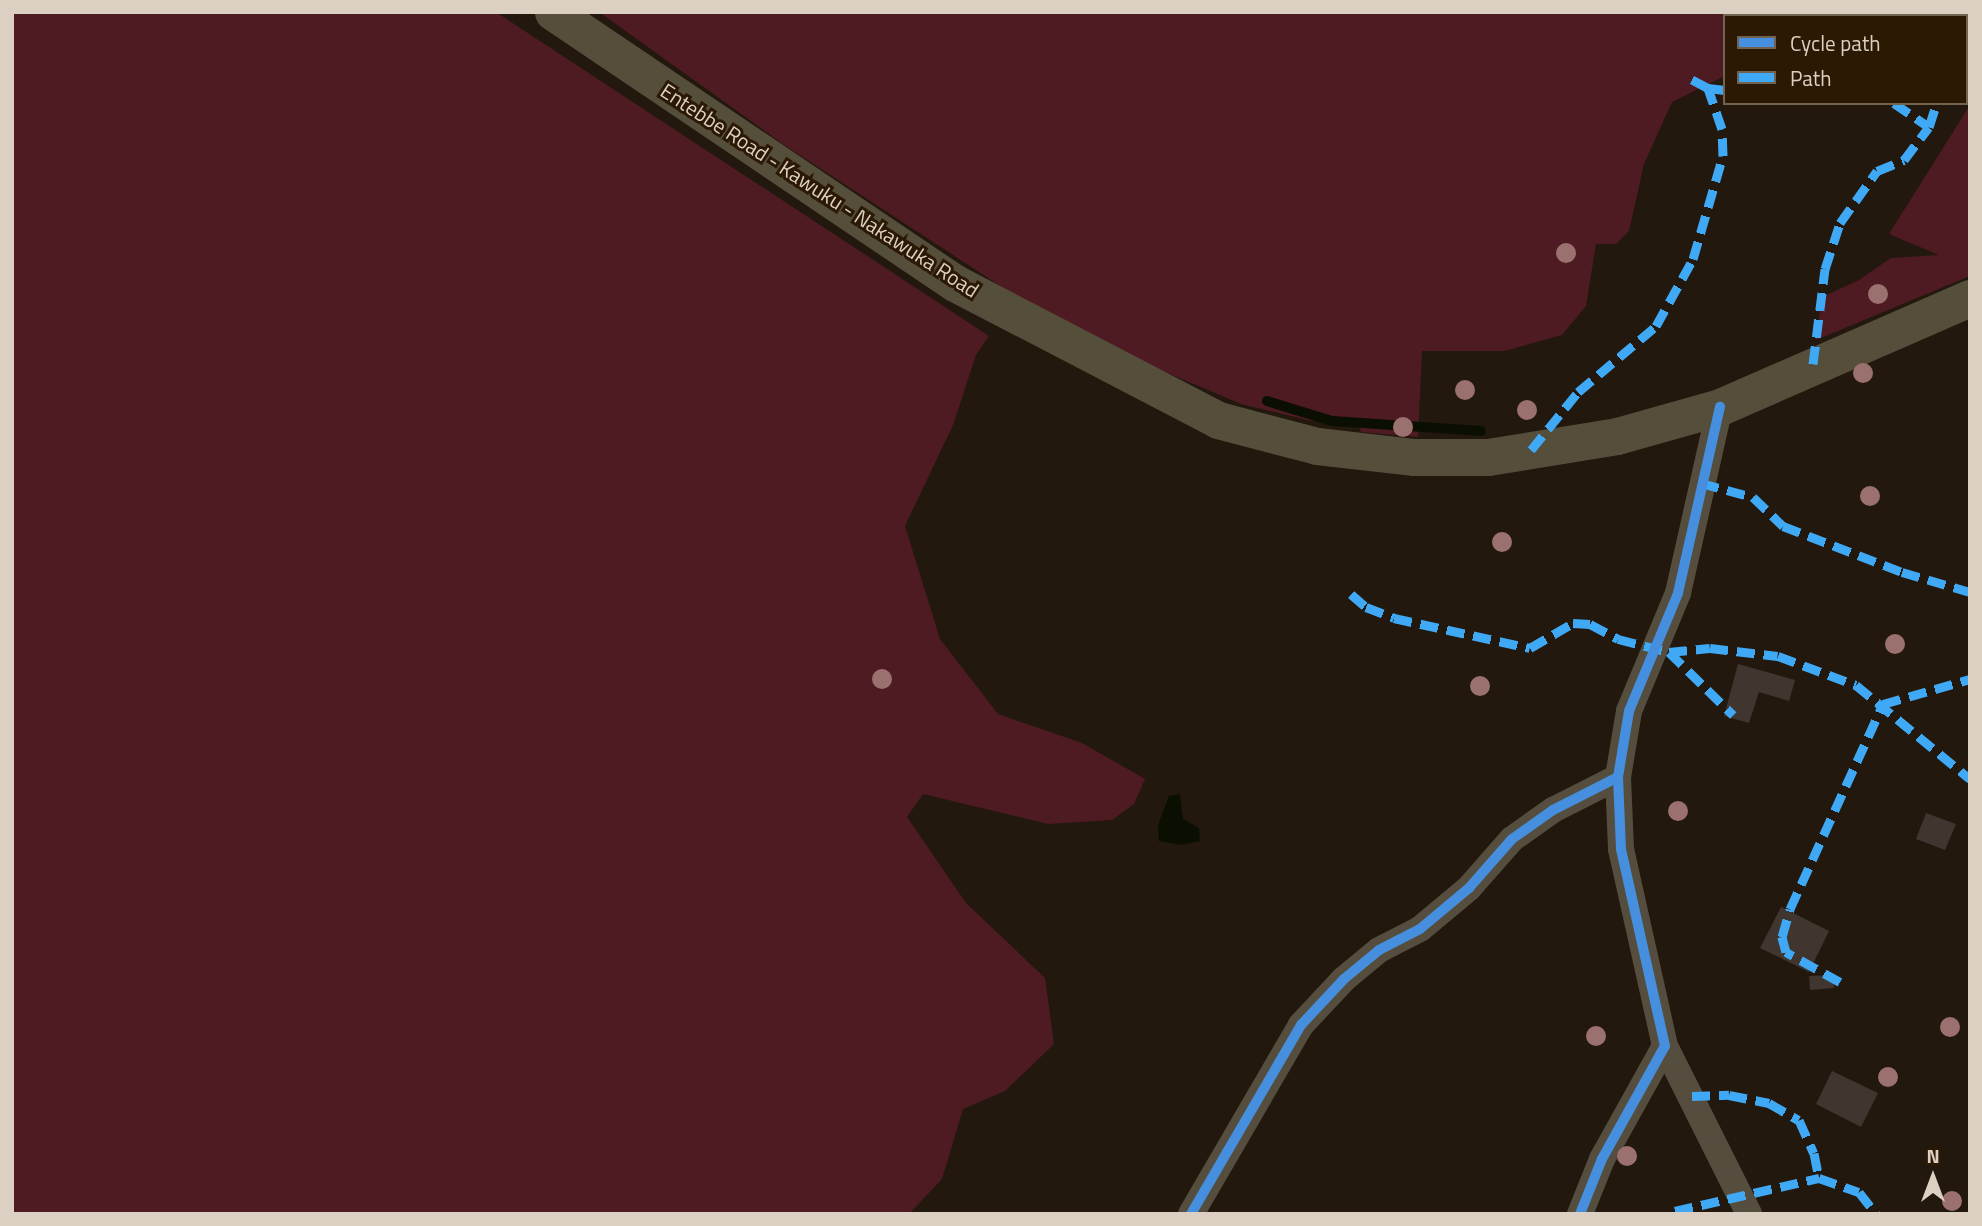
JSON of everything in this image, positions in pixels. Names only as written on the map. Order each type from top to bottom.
[{"type":"main road","name":"Entebbe Road - Kawuku - Nakawuka Road","points":[[553,12],[955,283],[1218,420],[1317,446],[1414,457],[1488,457],[1617,436],[1720,407],[1970,298]]},
{"type":"street","points":[[1720,407],[1678,593],[1629,711],[1618,776],[1620,849],[1665,1046],[1749,1214]]},
{"type":"street","points":[[1191,1214],[1301,1025],[1344,979],[1379,950],[1420,929],[1469,888],[1512,839],[1553,810],[1618,776]]},
{"type":"street","points":[[1580,1214],[1602,1159],[1665,1046]]},
{"type":"shaded area","points":[[12,12],[496,12],[989,336],[976,355],[953,425],[905,526],[940,639],[998,714],[1082,743],[1145,779],[1134,804],[1112,820],[1048,824],[923,794],[907,817],[966,903],[1045,978],[1054,1044],[1005,1091],[963,1109],[942,1179],[909,1214],[12,1214]]},
{"type":"shaded area","points":[[599,12],[1820,14],[1723,14],[1723,77],[1672,102],[1644,164],[1629,231],[1616,244],[1596,244],[1586,306],[1562,335],[1504,351],[1422,351],[1418,437],[1361,432],[1357,421],[1312,421],[1241,404],[1071,332],[783,144]]},
{"type":"shaded area","points":[[1970,105],[1970,276],[1816,340],[1822,297],[1859,280],[1891,258],[1939,255],[1889,234]]},
{"type":"shaded area","points":[[1180,794],[1183,819],[1199,828],[1200,841],[1181,845],[1159,841],[1158,825],[1169,796]]},
{"type":"building","points":[[1738,664],[1795,680],[1789,701],[1759,692],[1749,723],[1724,716]]},
{"type":"building","points":[[1926,813],[1956,824],[1945,850],[1916,839]]},
{"type":"building","points":[[1781,907],[1829,931],[1809,972],[1760,948]]},
{"type":"building","points":[[1833,975],[1834,988],[1810,990],[1809,976]]},
{"type":"building","points":[[1832,1071],[1878,1093],[1861,1127],[1816,1104]]},
{"type":"waterway","points":[[1267,401],[1332,421],[1481,431]]},
{"type":"marked path","points":[[1531,450],[1578,392],[1656,326],[1693,259],[1723,156],[1722,129],[1708,88],[1689,78]]},
{"type":"marked path","points":[[1708,88],[1723,90]]},
{"type":"marked path","points":[[1897,105],[1929,127]]},
{"type":"marked path","points":[[1813,364],[1825,269],[1840,223],[1877,171],[1904,160],[1929,127],[1936,105]]},
{"type":"marked path","points":[[1701,483],[1753,497],[1783,526],[1902,572],[1970,592]]},
{"type":"marked path","points":[[1351,594],[1366,607],[1394,618],[1530,648],[1573,623],[1590,624],[1618,639],[1669,652],[1710,648],[1778,656],[1856,685],[1970,779]]},
{"type":"marked path","points":[[1669,652],[1733,715]]},
{"type":"marked path","points":[[1840,982],[1786,952],[1782,937],[1790,909],[1883,704],[1970,679]]},
{"type":"marked path","points":[[1692,1096],[1729,1095],[1769,1103],[1799,1120],[1814,1153],[1819,1178]]},
{"type":"marked path","points":[[1675,1211],[1819,1178],[1859,1192],[1876,1214]]},
{"type":"cycle path","points":[[1580,1214],[1602,1159],[1665,1046],[1621,849],[1618,777],[1629,711],[1678,593],[1720,407]]},
{"type":"cycle path","points":[[1191,1214],[1301,1025],[1344,979],[1379,950],[1420,929],[1469,888],[1512,839],[1553,810],[1618,777]]}]
